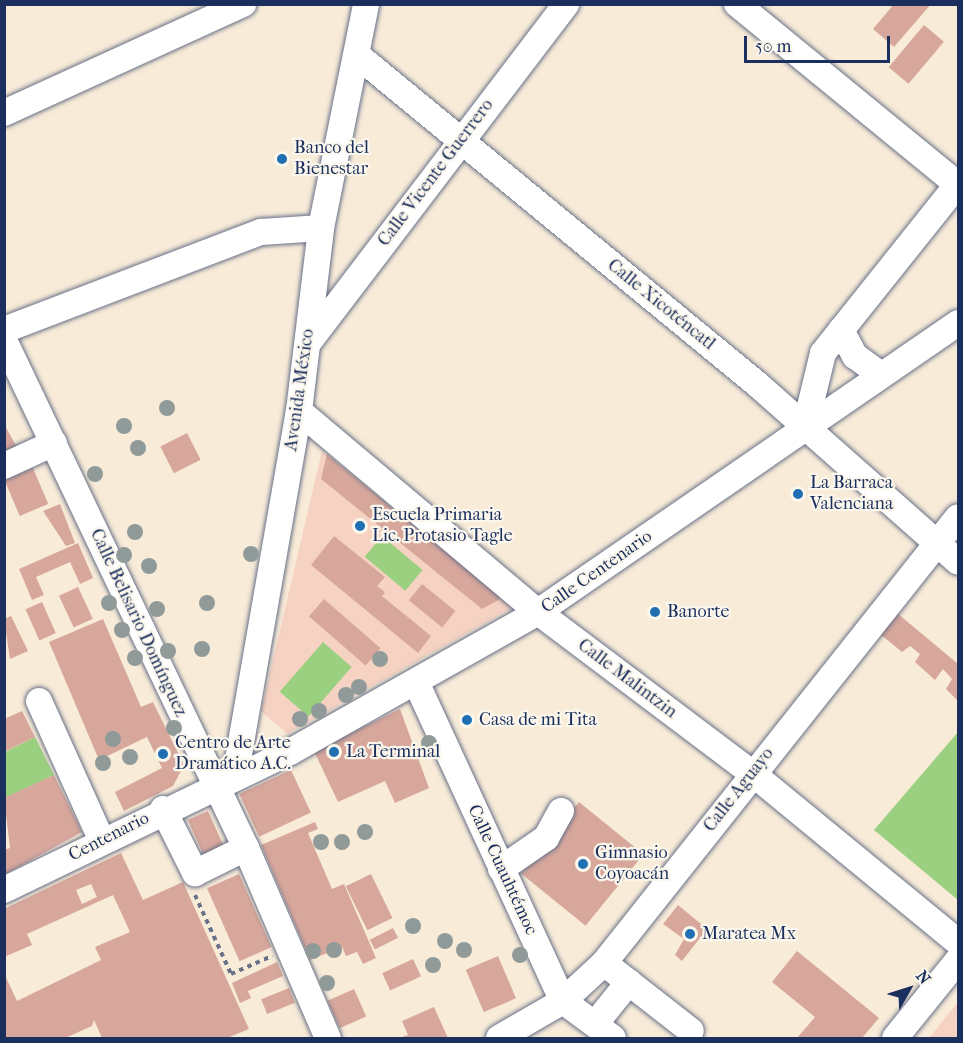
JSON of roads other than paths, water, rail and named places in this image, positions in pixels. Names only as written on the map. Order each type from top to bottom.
[{"type":"street","points":[[4,113],[243,4]]},
{"type":"street","name":"Avenida México","points":[[225,781],[298,411],[321,228],[366,4]]},
{"type":"street","name":"Calle Vicente Guerrero","points":[[308,343],[566,4]]},
{"type":"street","points":[[737,4],[958,185],[823,353],[812,381],[805,427]]},
{"type":"street","name":"Calle Xicoténcatl","points":[[357,56],[805,427],[958,562]]},
{"type":"street","points":[[4,330],[261,232],[321,228]]},
{"type":"street","name":"Calle Centenario","points":[[225,781],[416,682],[538,612],[880,374],[958,323]]},
{"type":"street","points":[[841,330],[855,356],[880,374]]},
{"type":"street","name":"Calle Belisario Domínguez","points":[[4,340],[225,781],[246,848],[328,1038]]},
{"type":"street","name":"Calle Malintzin","points":[[298,411],[538,612],[752,773],[958,942]]},
{"type":"street","points":[[4,466],[54,443]]},
{"type":"street","name":"Calle Aguayo","points":[[499,1038],[563,1001],[604,963],[752,773],[958,517]]},
{"type":"street","name":"Calle Cuauhtémoc","points":[[416,682],[563,1001],[604,1031]]},
{"type":"street","points":[[39,701],[102,841]]},
{"type":"street","name":"Centenario","points":[[4,890],[163,809],[225,781]]},
{"type":"street","points":[[163,809],[195,873],[246,848]]},
{"type":"street","points":[[501,869],[546,838],[561,811]]},
{"type":"street","points":[[895,1038],[958,960]]},
{"type":"street","points":[[604,963],[691,1031]]},
{"type":"street","points":[[604,1031],[629,982]]},
{"type":"place","name":"Banco del Bienestar","points":[[282,159]]},
{"type":"place","name":"La Barraca Valenciana","points":[[798,494]]},
{"type":"place","name":"Escuela Primaria Lic. Protasio Tagle","points":[[360,526]]},
{"type":"place","name":"Banorte","points":[[655,612]]},
{"type":"place","name":"Casa de mi Tita","points":[[467,720]]},
{"type":"place","name":"La Terminal","points":[[334,752]]},
{"type":"place","name":"Centro de Arte Dramático A.C.","points":[[163,754]]},
{"type":"place","name":"Gimnasio Coyoacán","points":[[583,864]]},
{"type":"place","name":"Maratea Mx","points":[[690,934]]}]
